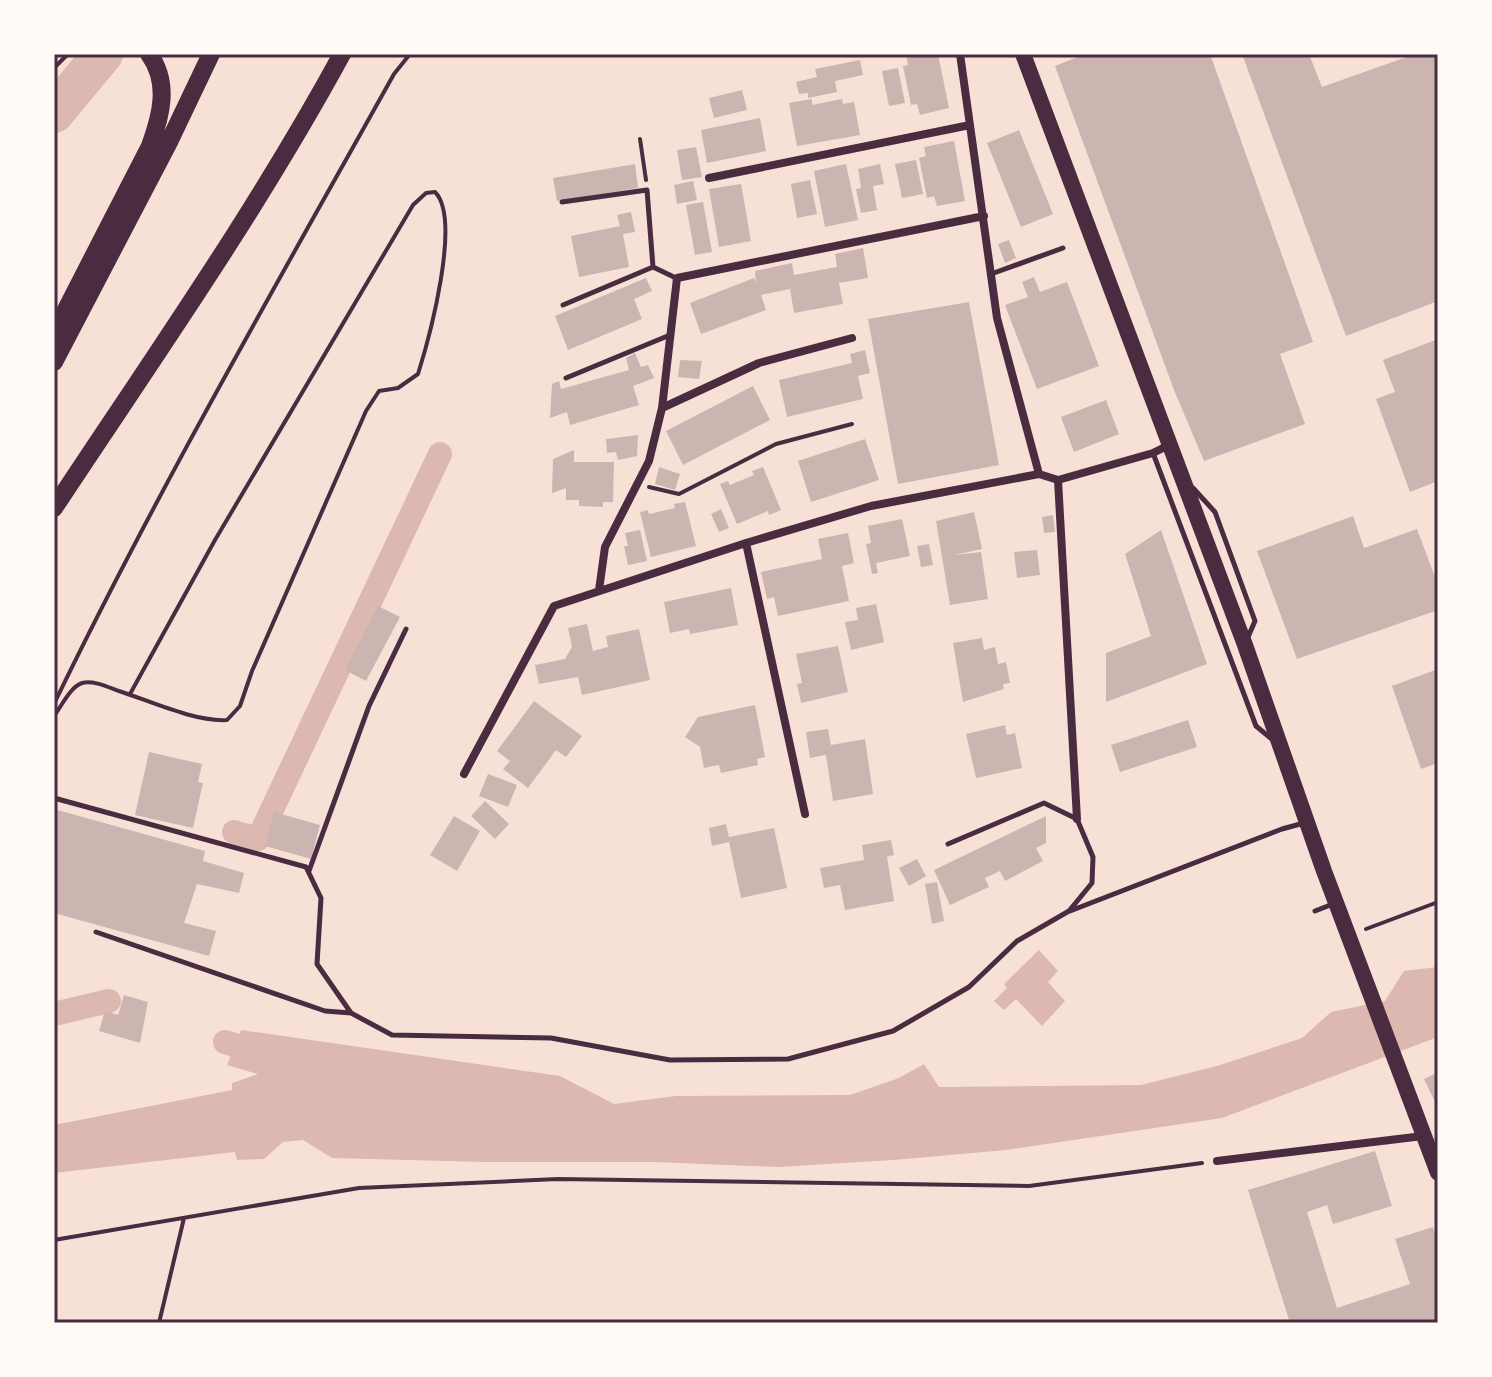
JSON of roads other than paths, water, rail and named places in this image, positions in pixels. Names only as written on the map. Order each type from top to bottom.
[{"type":"highway","points":[[54,362],[170,140],[211,54]]},
{"type":"highway","points":[[54,508],[239,230],[341,56]]},
{"type":"highway","points":[[54,333],[150,146],[163,102],[152,58]]},
{"type":"main road","points":[[1023,54],[1161,449],[1179,472],[1438,1173]]},
{"type":"street","points":[[960,54],[997,318],[1039,474]]},
{"type":"street","points":[[709,178],[970,125]]},
{"type":"street","points":[[599,590],[605,547],[649,461],[662,408],[677,278],[984,216]]},
{"type":"street","points":[[662,408],[759,363],[852,338]]},
{"type":"street","points":[[464,774],[554,606],[871,506],[1039,474],[1058,480],[1161,449]]},
{"type":"street","points":[[1058,480],[1077,819]]},
{"type":"street","points":[[746,543],[805,814]]},
{"type":"street","points":[[1217,1161],[1423,1136]]},
{"type":"lane","points":[[562,202],[647,190],[653,267]]},
{"type":"lane","points":[[991,274],[1063,248]]},
{"type":"lane","points":[[563,305],[653,267],[677,278]]},
{"type":"lane","points":[[566,378],[670,335]]},
{"type":"lane","points":[[1161,449],[1256,726],[1280,746]]},
{"type":"lane","points":[[308,872],[369,706],[406,629]]},
{"type":"lane","points":[[54,798],[306,867],[321,898],[317,964],[351,1013]]},
{"type":"lane","points":[[948,844],[1044,803],[1077,819],[1093,857],[1092,883],[1069,911]]},
{"type":"lane","points":[[96,932],[325,1011],[351,1013],[392,1035],[551,1038],[670,1060],[788,1059],[893,1031],[969,987],[1017,941],[1069,911],[1307,822]]},
{"type":"lane","points":[[1315,911],[1336,903]]},
{"type":"waterway","points":[[54,113],[103,54]]},
{"type":"waterway","points":[[234,832],[258,839],[440,454]]},
{"type":"waterway","points":[[54,1014],[109,1001]]},
{"type":"waterway","points":[[225,1042],[266,1055]]}]
